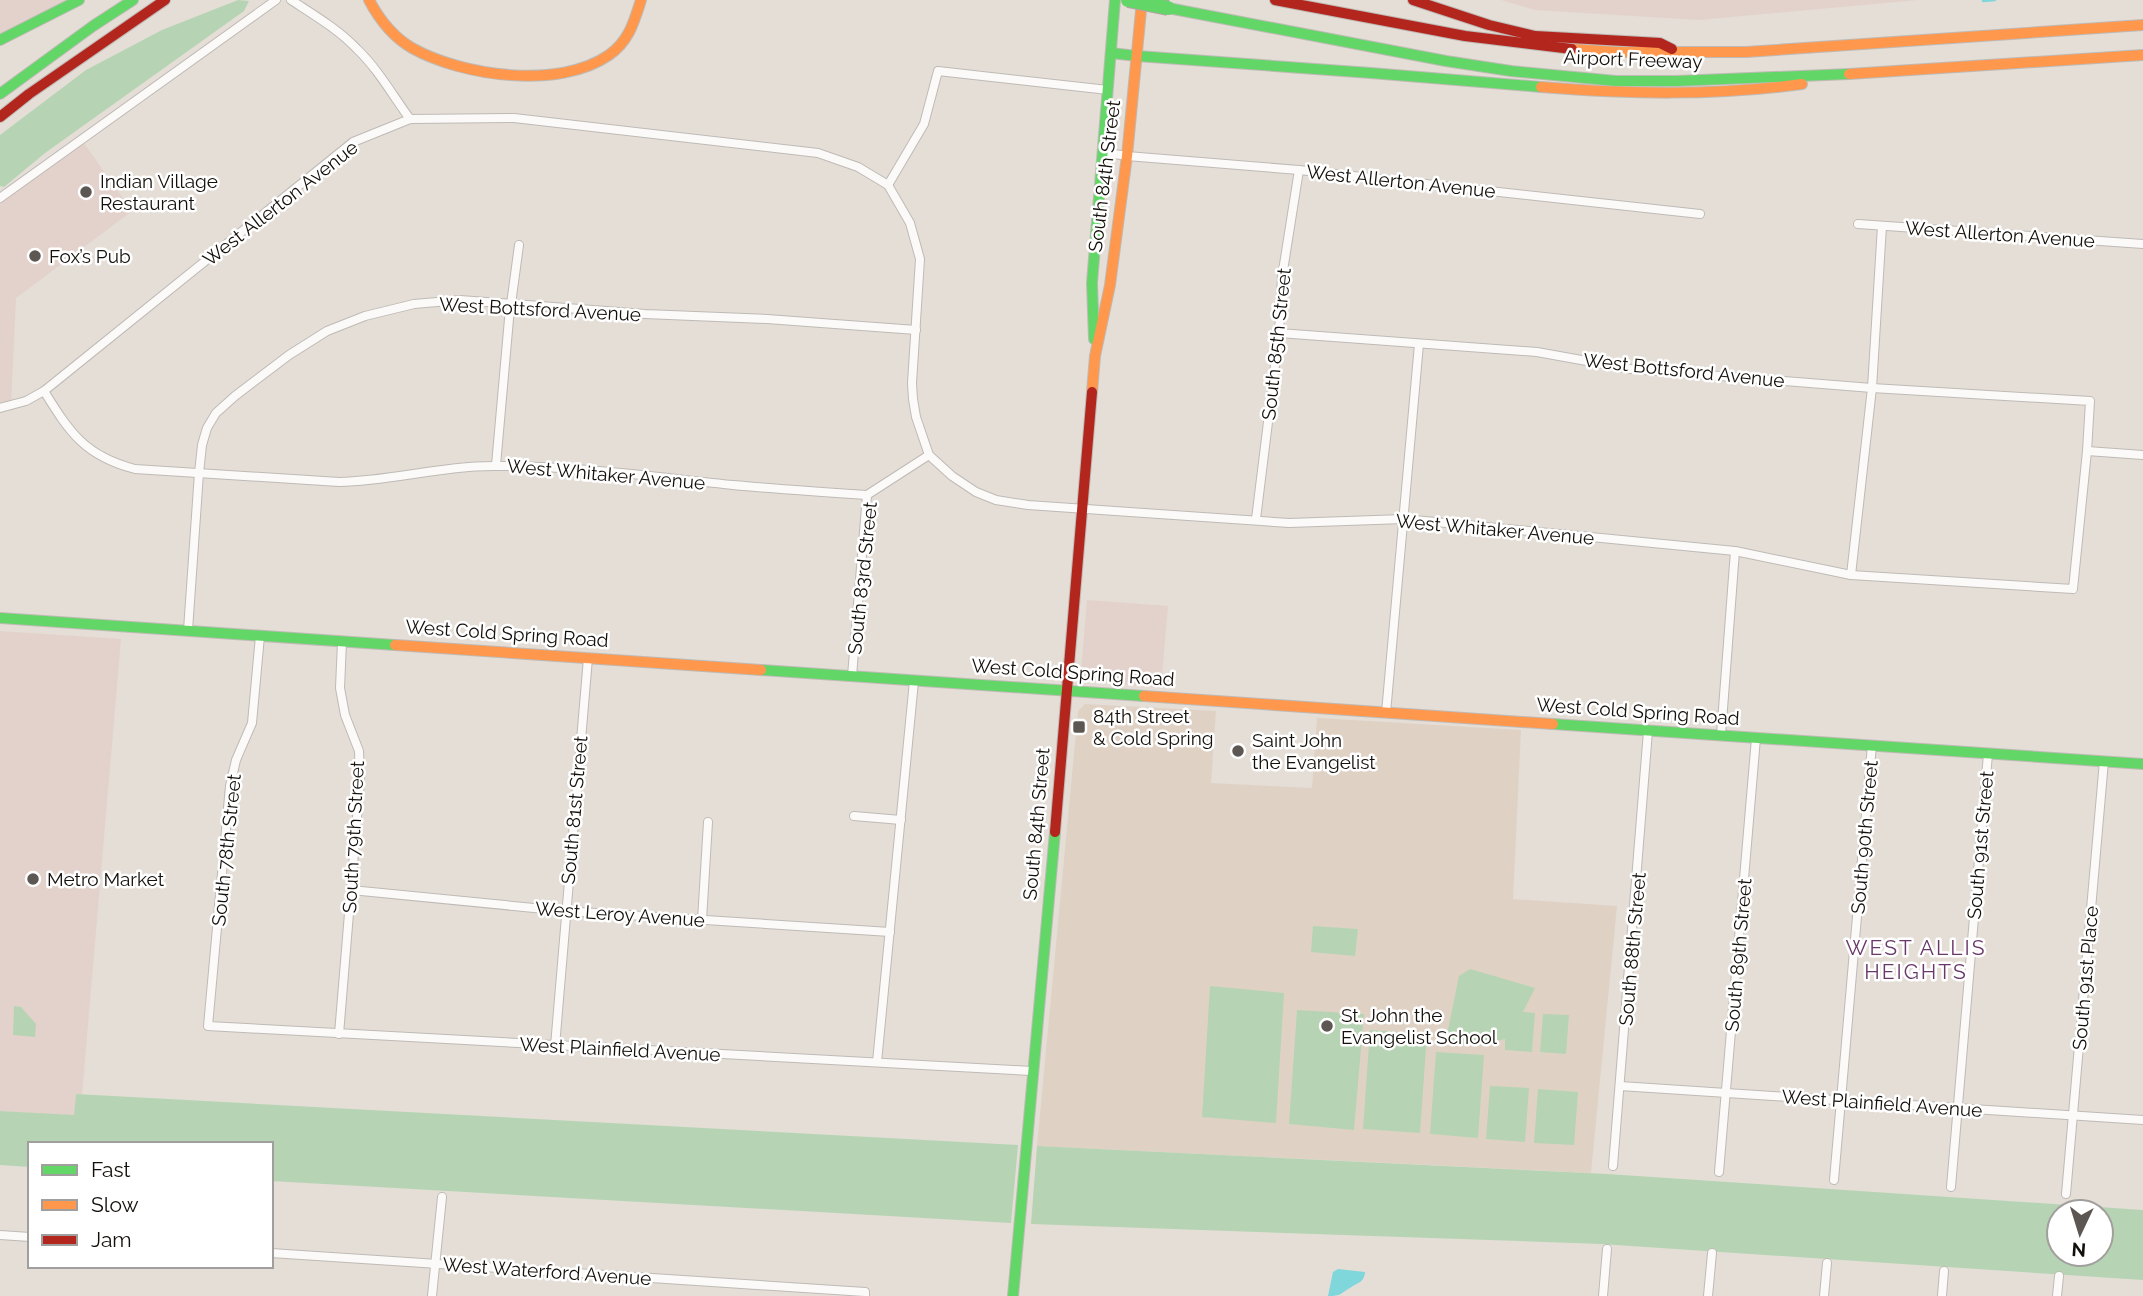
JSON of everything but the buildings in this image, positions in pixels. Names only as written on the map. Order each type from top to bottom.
[{"type":"main road","points":[[0,40],[79,0]]},
{"type":"main road","points":[[0,94],[133,0]]},
{"type":"main road","points":[[0,117],[165,0]]},
{"type":"main road","points":[[369,0],[389,30],[425,55],[468,70],[504,76],[526,76],[575,69],[609,55],[624,41],[634,26],[640,0]]},
{"type":"main road","name":"South 84th Street","points":[[1013,1296],[1083,509],[1095,356],[1092,283],[1115,0]]},
{"type":"main road","name":"Airport Freeway","points":[[1128,0],[1446,61],[1616,81],[1855,74],[2143,55]]},
{"type":"main road","name":"South 84th Street","points":[[1095,356],[1110,285],[1142,0]]},
{"type":"main road","name":"Airport Freeway","points":[[1275,0],[1465,36],[1548,47],[1616,52],[1746,52],[2143,25]]},
{"type":"main road","points":[[1413,0],[1489,25],[1535,36],[1660,43],[1684,53]]},
{"type":"main road","points":[[1111,53],[1352,70],[1569,91],[1629,93],[1681,94],[1779,88],[1855,74]]},
{"type":"main road","name":"West Cold Spring Road","points":[[0,618],[2143,764]]},
{"type":"street","points":[[0,198],[276,0]]},
{"type":"street","points":[[291,0],[324,21],[358,49],[410,119]]},
{"type":"street","points":[[929,455],[916,417],[912,383],[920,260],[910,223],[888,186],[924,124],[938,71],[1108,90]]},
{"type":"street","name":"West Allerton Avenue","points":[[0,408],[26,401],[44,390],[353,142],[410,119],[514,118],[818,153],[858,167],[888,186]]},
{"type":"street","name":"West Allerton Avenue","points":[[1102,152],[1299,170],[1700,214]]},
{"type":"street","name":"South 85th Street","points":[[1256,519],[1279,333],[1282,277],[1299,170]]},
{"type":"street","name":"West Allerton Avenue","points":[[1858,224],[2143,243]]},
{"type":"street","points":[[1851,575],[1872,388],[1882,226]]},
{"type":"street","points":[[496,466],[519,244]]},
{"type":"street","name":"West Bottsford Avenue","points":[[199,473],[207,428],[216,413],[235,396],[289,355],[327,331],[365,316],[414,304],[460,300],[916,330]]},
{"type":"street","name":"West Bottsford Avenue","points":[[1279,333],[1537,352],[1631,369],[1872,388],[2090,401],[2087,451]]},
{"type":"street","points":[[1386,713],[1419,344]]},
{"type":"street","name":"West Whitaker Avenue","points":[[44,390],[75,436],[92,452],[113,463],[135,469],[363,482],[437,470],[496,466],[578,468],[736,485],[867,495]]},
{"type":"street","points":[[2087,451],[2143,455]]},
{"type":"street","name":"West Whitaker Avenue","points":[[929,455],[951,476],[976,492],[996,500],[1028,505],[1289,523],[1405,519],[1735,551],[1851,575],[2073,589],[2087,451]]},
{"type":"street","name":"South 83rd Street","points":[[852,676],[867,495],[929,455]]},
{"type":"street","points":[[188,630],[199,473]]},
{"type":"street","points":[[1721,735],[1735,551]]},
{"type":"street","name":"South 78th Street","points":[[208,1026],[230,786],[236,760],[252,723],[260,636]]},
{"type":"street","name":"South 79th Street","points":[[339,1034],[360,781],[359,751],[345,715],[340,688],[342,642]]},
{"type":"street","name":"South 81st Street","points":[[555,1046],[588,658]]},
{"type":"street","points":[[877,1062],[914,681]]},
{"type":"street","name":"South 88th Street","points":[[1613,1166],[1648,731]]},
{"type":"street","name":"South 89th Street","points":[[1719,1172],[1755,738]]},
{"type":"street","name":"South 90th Street","points":[[1835,1180],[1872,745]]},
{"type":"street","name":"South 91st Street","points":[[1951,1187],[1988,754]]},
{"type":"street","name":"South 91st Place","points":[[2066,1194],[2104,761]]},
{"type":"street","points":[[854,816],[901,820]]},
{"type":"street","points":[[702,920],[708,822]]},
{"type":"street","name":"West Leroy Avenue","points":[[351,890],[565,911],[890,932]]},
{"type":"street","name":"West Plainfield Avenue","points":[[208,1026],[1032,1071]]},
{"type":"street","name":"West Plainfield Avenue","points":[[1620,1086],[2143,1120]]},
{"type":"street","points":[[432,1296],[442,1196]]},
{"type":"street","points":[[0,1235],[28,1237]]},
{"type":"street","points":[[1603,1296],[1607,1249]]},
{"type":"street","name":"West Waterford Avenue","points":[[273,1253],[865,1294]]},
{"type":"street","points":[[1708,1296],[1712,1253]]},
{"type":"street","points":[[1824,1296],[1827,1263]]},
{"type":"street","points":[[1942,1296],[1944,1271]]},
{"type":"street","points":[[2057,1296],[2059,1276]]},
{"type":"shaded area","points":[[0,0],[66,0],[0,33]]},
{"type":"shaded area","points":[[1501,0],[1918,0],[1699,20],[1535,10]]},
{"type":"shaded area","points":[[81,139],[132,211],[16,298],[11,406],[0,408],[0,198]]},
{"type":"shaded area","points":[[1087,600],[1168,606],[1161,688],[1084,681],[1081,670]]},
{"type":"shaded area","points":[[0,631],[121,639],[82,1095],[76,1094],[74,1116],[0,1111]]},
{"type":"shaded area","name":"St. John the Evangelist School","points":[[1085,704],[1216,711],[1211,783],[1312,788],[1317,718],[1521,730],[1513,899],[1617,906],[1591,1173],[1037,1146],[1078,711]]},
{"type":"green space","points":[[238,0],[249,1],[244,11],[45,153],[4,187],[0,186],[0,135],[86,70],[162,30]]},
{"type":"green space","points":[[1313,926],[1358,929],[1355,956],[1311,952]]},
{"type":"green space","points":[[1470,969],[1535,988],[1523,1012],[1535,1013],[1532,1052],[1505,1050],[1505,1039],[1480,1045],[1445,1044],[1459,976]]},
{"type":"green space","points":[[1210,986],[1284,993],[1276,1123],[1202,1117]]},
{"type":"green space","points":[[14,1006],[21,1007],[36,1024],[35,1037],[13,1035]]},
{"type":"green space","points":[[1297,1010],[1364,1014],[1354,1130],[1289,1124]]},
{"type":"green space","points":[[1543,1014],[1569,1015],[1566,1054],[1540,1052]]},
{"type":"green space","points":[[1370,1030],[1427,1034],[1420,1133],[1363,1129]]},
{"type":"green space","points":[[1436,1052],[1484,1055],[1478,1138],[1430,1134]]},
{"type":"green space","points":[[1490,1086],[1529,1088],[1525,1142],[1486,1139]]},
{"type":"green space","points":[[1538,1089],[1578,1092],[1574,1145],[1534,1143]]},
{"type":"green space","points":[[76,1094],[1018,1145],[1011,1223],[273,1181],[273,1142],[28,1142],[28,1167],[0,1165],[0,1111],[74,1115]]},
{"type":"green space","points":[[1037,1146],[1607,1174],[2045,1203],[2045,1268],[2115,1268],[2115,1208],[2143,1210],[2143,1280],[1601,1244],[1031,1224]]},
{"type":"water","points":[[1338,1269],[1365,1272],[1360,1282],[1336,1296],[1328,1296],[1333,1272]]},
{"type":"waterway","points":[[1983,1],[1995,0]]},
{"type":"traffic: fast","points":[[0,40],[79,0]]},
{"type":"traffic: fast","points":[[0,94],[133,0]]},
{"type":"traffic: fast","points":[[1094,339],[1092,283],[1115,0]]},
{"type":"traffic: fast","points":[[1128,0],[1168,8]]},
{"type":"traffic: fast","points":[[1168,8],[1511,71],[1616,81],[1849,74]]},
{"type":"traffic: fast","points":[[1111,53],[1137,56]]},
{"type":"traffic: fast","points":[[1137,56],[1541,87]]},
{"type":"traffic: fast","points":[[0,618],[395,645]]},
{"type":"traffic: fast","points":[[761,670],[1144,696]]},
{"type":"traffic: fast","points":[[1553,724],[2143,764]]},
{"type":"traffic: fast","points":[[1013,1296],[1055,832]]},
{"type":"traffic: slow","points":[[369,0],[382,21],[399,39],[433,58],[483,72],[538,76],[564,73],[588,66],[616,50],[626,37],[641,0]]},
{"type":"traffic: slow","points":[[1092,392],[1095,356],[1110,285],[1127,156],[1142,0]]},
{"type":"traffic: slow","points":[[1572,49],[1616,52],[1746,52],[2143,25]]},
{"type":"traffic: slow","points":[[1849,74],[2143,55]]},
{"type":"traffic: slow","points":[[1541,87],[1672,93],[1736,91],[1802,84]]},
{"type":"traffic: slow","points":[[395,645],[761,670]]},
{"type":"traffic: slow","points":[[1144,696],[1553,724]]},
{"type":"traffic: jam","points":[[0,117],[165,0]]},
{"type":"traffic: jam","points":[[1275,0],[1465,36],[1572,49]]},
{"type":"traffic: jam","points":[[1413,0],[1489,25],[1535,36],[1660,43],[1672,49]]},
{"type":"traffic: jam","points":[[1055,832],[1092,392]]},
{"type":"place","name":"Indian Village Restaurant","points":[[86,192]]},
{"type":"place","name":"Fox’s Pub","points":[[35,256]]},
{"type":"place","name":"84th Street & Cold Spring","points":[[1079,727]]},
{"type":"place","name":"Saint John the Evangelist","points":[[1238,751]]},
{"type":"place","name":"Metro Market","points":[[33,879]]},
{"type":"place","name":"St. John the Evangelist School","points":[[1327,1026]]},
{"type":"district","name":"WEST ALLIS HEIGHTS","points":[[1916,960]]}]
